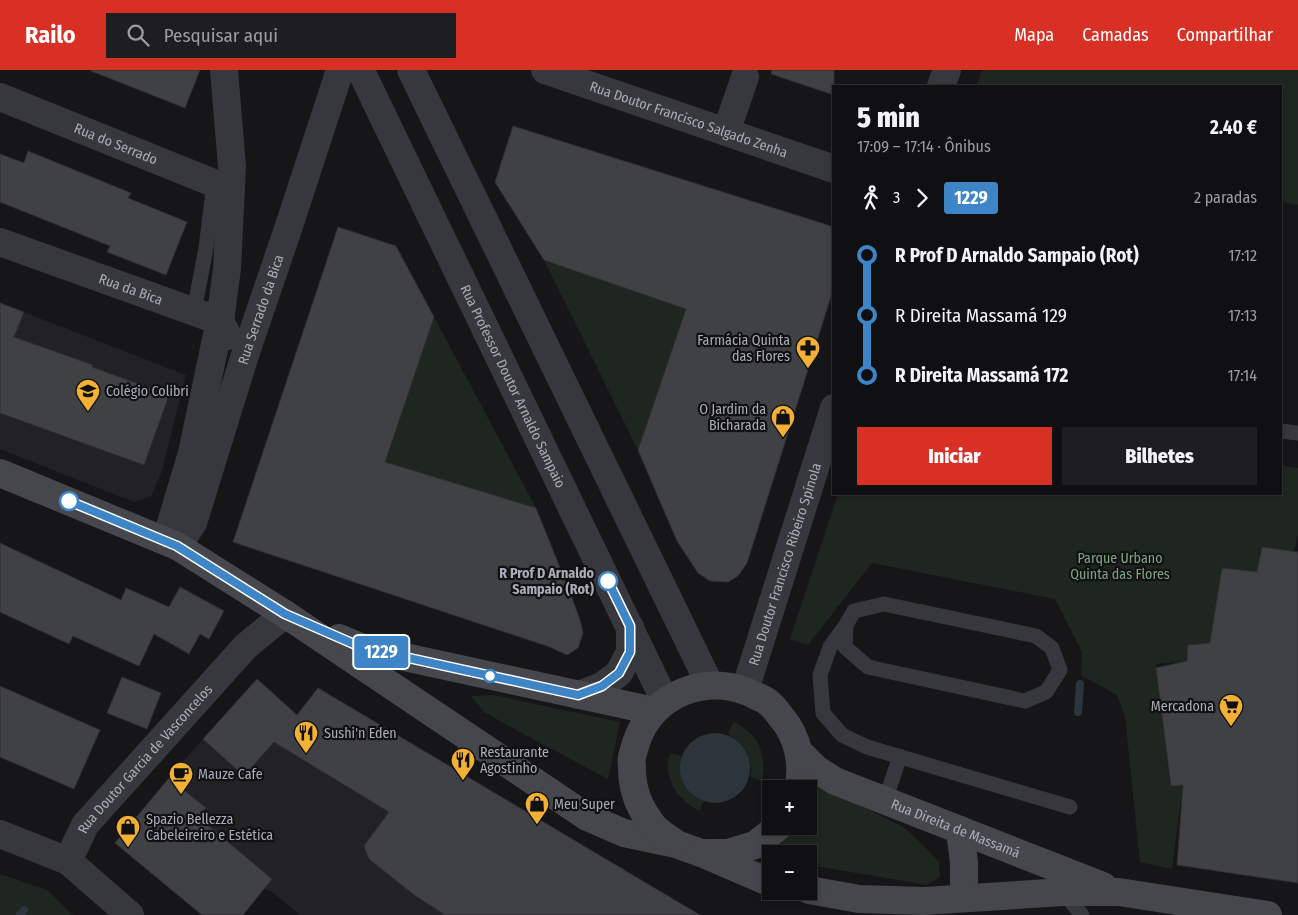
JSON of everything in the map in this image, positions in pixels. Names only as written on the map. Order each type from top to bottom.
[{"type":"main road","points":[[0,473],[171,543],[285,614],[587,817],[624,833],[689,848],[728,853],[755,845],[768,835]]},
{"type":"main road","points":[[285,614],[363,648],[578,695],[660,706],[640,733],[632,757],[632,783],[640,808],[656,829],[689,848],[762,879]]},
{"type":"main road","name":"Rua Direita de Massamá","points":[[660,706],[687,690],[710,685],[728,685],[745,690],[770,704],[788,726],[799,752],[800,780]]},
{"type":"main road","name":"Rua Direita de Massamá","points":[[799,752],[816,769],[835,781],[1119,892]]},
{"type":"main road","points":[[960,830],[964,863],[963,906]]},
{"type":"main road","name":"Rua Direita de Massamá","points":[[817,891],[859,899],[924,901],[963,906],[1063,892],[1119,892],[1268,915]]},
{"type":"street","points":[[171,543],[220,321],[227,269],[223,187],[232,166],[224,70]]},
{"type":"street","name":"Rua Serrado da Bica","points":[[171,543],[193,523],[245,355],[289,226],[355,70]]},
{"type":"street","name":"Rua Professor Doutor Arnaldo Sampaio","points":[[355,70],[630,626],[660,706]]},
{"type":"street","points":[[411,70],[710,685]]},
{"type":"street","name":"Rua Doutor Francisco Salgado Zenha","points":[[545,70],[832,168]]},
{"type":"street","points":[[941,85],[947,70]]},
{"type":"street","points":[[726,132],[745,77]]},
{"type":"street","name":"Rua do Serrado","points":[[0,97],[223,187]]},
{"type":"street","name":"Rua da Bica","points":[[0,242],[220,321]]},
{"type":"street","points":[[220,321],[232,343],[245,355]]},
{"type":"street","name":"Rua Doutor Francisco Ribeiro Spínola","points":[[745,690],[832,414]]},
{"type":"street","name":"Rua Doutor Garcia de Vasconcelos","points":[[68,861],[85,825],[246,646],[285,614]]},
{"type":"street","points":[[578,695],[602,686],[619,673],[630,652],[630,626]]},
{"type":"street","points":[[0,834],[68,861],[130,915]]},
{"type":"lane","points":[[194,312],[206,248],[223,187]]},
{"type":"lane","points":[[1282,431],[1298,434]]},
{"type":"lane","points":[[846,625],[845,647],[868,667],[1025,701],[1046,692],[1060,670],[1052,648],[1036,636],[884,604],[854,611],[830,647],[820,675],[823,712],[842,735],[867,747],[1070,807]]},
{"type":"lane","points":[[885,801],[900,756]]},
{"type":"lane","points":[[1063,892],[1082,915]]},
{"type":"shaded area","name":"Colégio Colibri","points":[[0,303],[186,375],[162,471],[151,496],[134,502],[0,449]]},
{"type":"shaded area","points":[[263,684],[298,715],[667,915],[300,915],[272,892],[264,889],[243,915],[202,915],[115,843],[203,739]]},
{"type":"shaded area","points":[[715,733],[728,736],[740,743],[747,755],[750,768],[747,781],[740,793],[728,800],[715,803],[702,800],[690,793],[683,781],[680,768],[683,755],[690,743],[702,736]]},
{"type":"green space","points":[[982,70],[1298,70],[1298,205],[1282,202],[1282,85],[976,85]]},
{"type":"green space","points":[[544,260],[686,309],[638,450]]},
{"type":"green space","points":[[434,317],[536,508],[385,462]]},
{"type":"green space","name":"Parque Urbano Quinta das Flores","points":[[1282,465],[1298,468],[1298,536],[1294,551],[1262,547],[1257,572],[1222,568],[1210,643],[1187,661],[1156,664],[1170,785],[1183,785],[1172,869],[1140,862],[1125,716],[1117,695],[1081,675],[1082,652],[1055,599],[872,563],[808,645],[790,639],[838,495],[1282,495]]},
{"type":"green space","points":[[493,695],[620,722],[608,779],[484,712],[471,696]]},
{"type":"green space","points":[[734,721],[755,739],[762,754],[762,782],[750,776],[751,767],[747,752],[728,733]]},
{"type":"green space","points":[[670,753],[682,756],[680,766],[693,796],[703,801],[700,811],[688,804],[678,794],[671,782],[668,769]]},
{"type":"green space","points":[[817,784],[905,828],[939,862],[940,877],[927,885],[817,866],[817,845],[781,845],[778,835],[817,835]]},
{"type":"green space","points":[[0,874],[47,890],[73,915],[0,915]]},
{"type":"building","points":[[91,70],[200,70],[185,108]]},
{"type":"building","points":[[772,70],[834,70],[832,94],[771,74]]},
{"type":"building","points":[[513,126],[832,226],[832,293],[747,563],[738,576],[728,582],[710,581],[698,573],[677,541],[638,450],[686,309],[544,260],[495,182]]},
{"type":"building","points":[[28,151],[131,193],[128,198],[187,222],[166,275],[107,252],[110,246],[0,202],[0,154],[24,163]]},
{"type":"building","points":[[338,227],[396,246],[434,317],[385,462],[536,508],[569,590],[583,633],[578,648],[567,655],[550,647],[233,542]]},
{"type":"building","points":[[0,303],[24,312],[14,337],[169,395],[144,465],[0,413]]},
{"type":"building","points":[[0,543],[121,600],[126,588],[169,607],[180,587],[224,611],[209,639],[200,634],[189,654],[154,634],[139,666],[73,636],[69,644],[0,612]]},
{"type":"building","name":"Mercadona","points":[[1262,547],[1298,552],[1298,883],[1177,865],[1183,785],[1171,786],[1156,668],[1187,661],[1188,645],[1210,643],[1222,568],[1257,572]]},
{"type":"building","points":[[122,677],[161,693],[147,729],[107,713]]},
{"type":"building","points":[[257,679],[297,715],[318,688],[700,915],[445,915],[413,894],[369,859],[364,846],[389,812],[274,742],[244,776],[203,739]]},
{"type":"building","points":[[0,686],[100,730],[74,789],[0,757]]},
{"type":"building","points":[[169,778],[206,808],[198,817],[272,879],[243,915],[202,915],[115,843]]},
{"type":"waterway","points":[[1078,712],[1080,684]]},
{"type":"waterway","points":[[20,915],[24,910]]},
{"type":"bus line","name":"1229","points":[[69,501],[166,540],[285,614],[363,648],[578,695],[602,686],[619,673],[630,652],[630,626],[608,581]]},
{"type":"place","name":"Farmácia Quinta das Flores","points":[[808,369]]},
{"type":"place","name":"Colégio Colibri","points":[[88,412]]},
{"type":"place","name":"O Jardim da Bicharada","points":[[783,438]]},
{"type":"place","name":"R Prof D Arnaldo Sampaio (Rot)","points":[[608,581]]},
{"type":"place","name":"Mercadona","points":[[1231,727]]},
{"type":"place","name":"Sushi'n Eden","points":[[306,754]]},
{"type":"place","name":"Restaurante Agostinho","points":[[463,781]]},
{"type":"place","name":"Mauze Cafe","points":[[181,795]]},
{"type":"place","name":"Meu Super","points":[[537,825]]},
{"type":"place","name":"Spazio Bellezza Cabeleireiro e Estética","points":[[128,848]]}]
